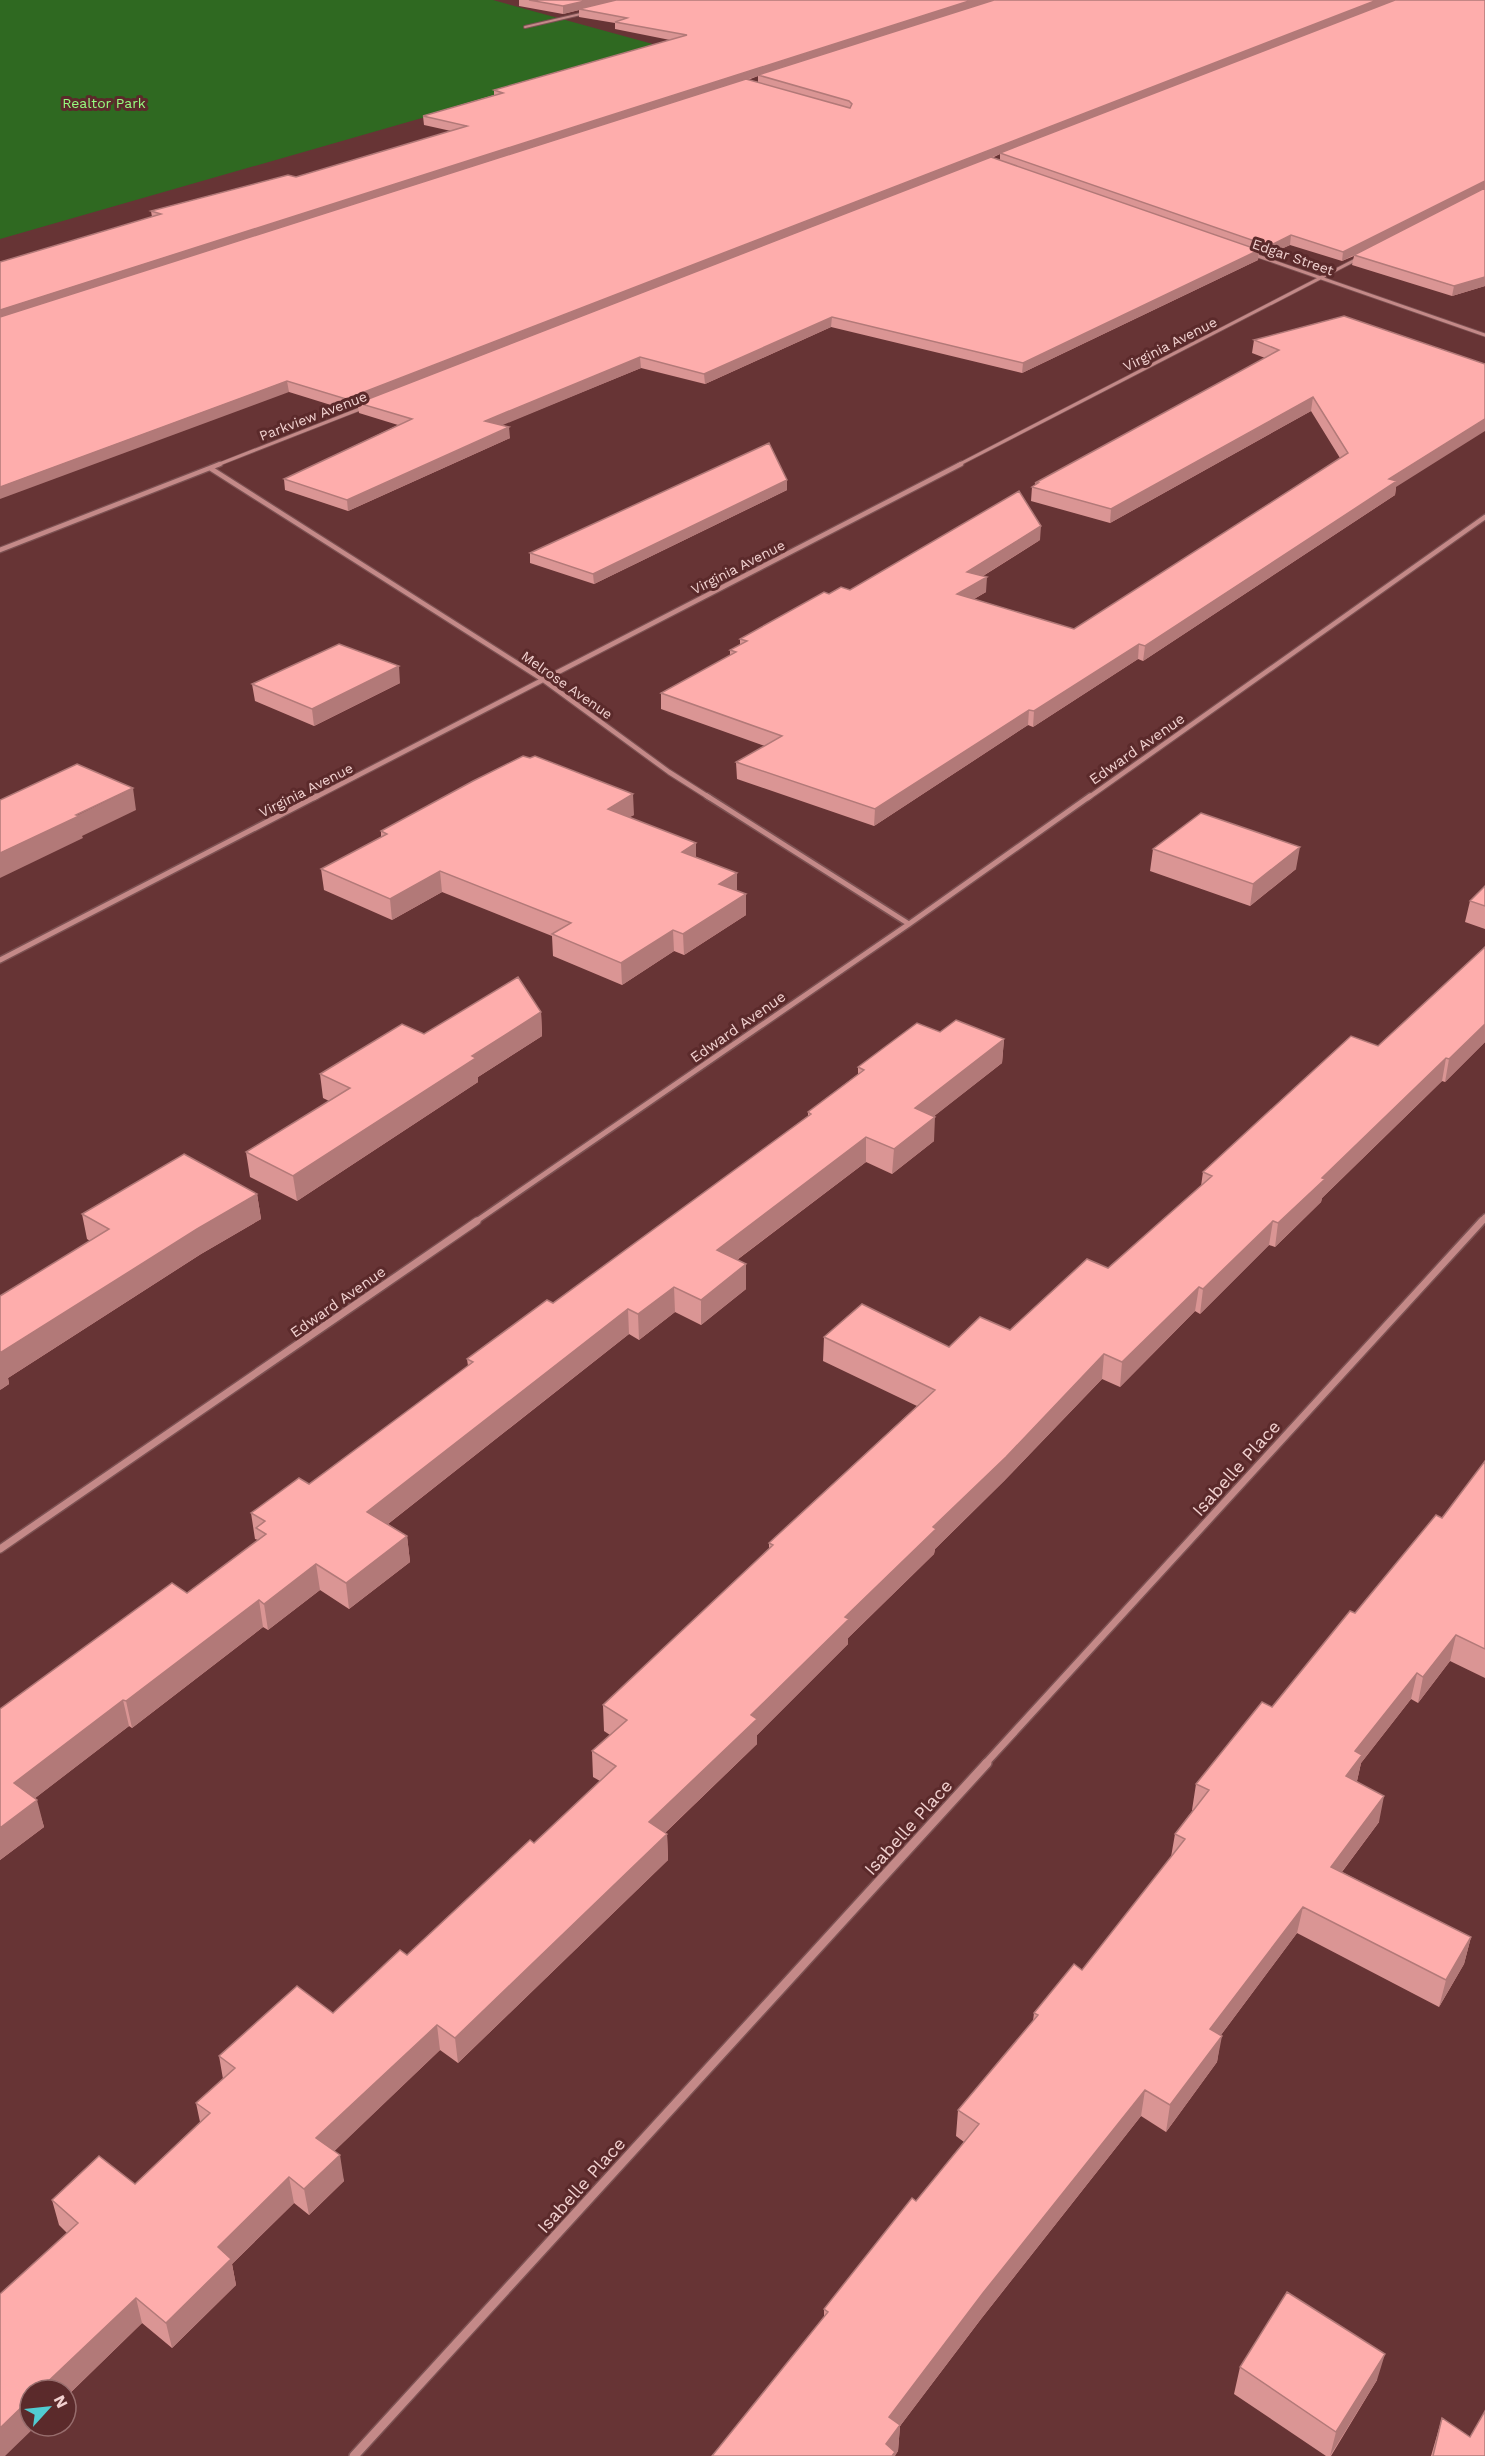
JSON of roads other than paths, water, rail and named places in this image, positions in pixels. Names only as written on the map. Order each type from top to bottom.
[{"type":"street","points":[[525,27],[590,12]]},
{"type":"street","name":"Edgar Street","points":[[1244,251],[1485,335]]},
{"type":"street","name":"Virginia Avenue","points":[[0,960],[1366,254]]},
{"type":"street","name":"Parkview Avenue","points":[[0,550],[366,407]]},
{"type":"street","name":"Melrose Avenue","points":[[210,468],[542,680],[669,772],[909,924]]},
{"type":"street","name":"Edward Avenue","points":[[0,1549],[909,924],[1485,517]]},
{"type":"street","name":"Isabelle Place","points":[[354,2456],[1485,1217]]},
{"type":"park label","name":"Realtor Park","points":[[104,103]]}]
